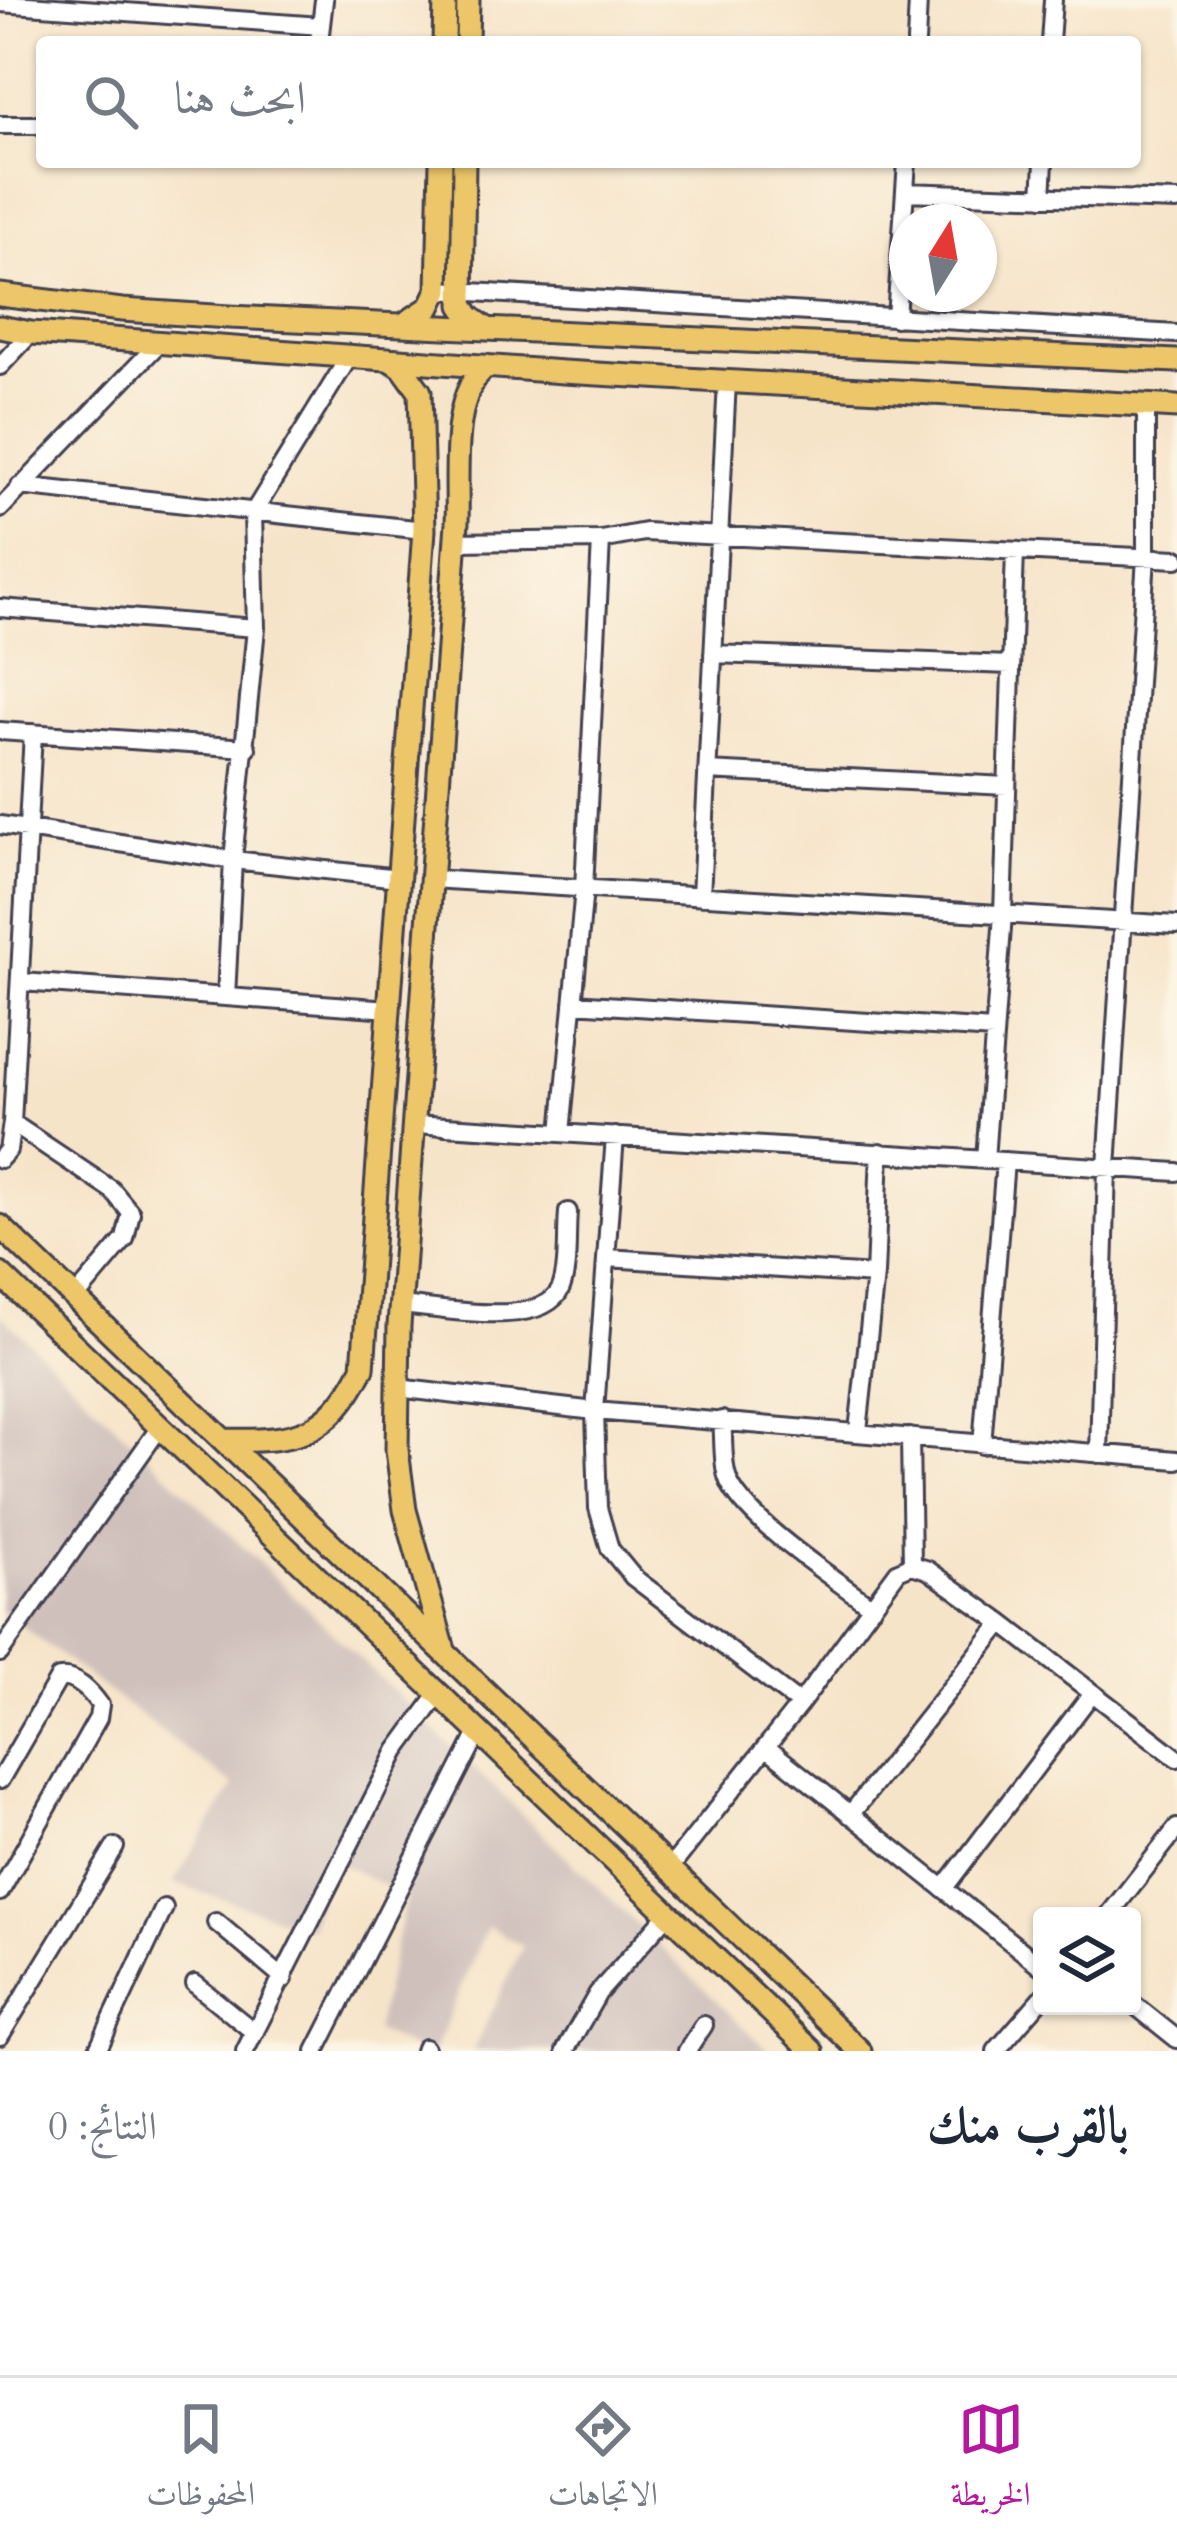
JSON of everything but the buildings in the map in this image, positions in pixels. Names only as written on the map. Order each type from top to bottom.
[{"type":"main road","points":[[444,36],[446,0]]},
{"type":"main road","points":[[467,36],[468,0]]},
{"type":"main road","points":[[441,168],[449,290],[470,317],[487,329]]},
{"type":"main road","points":[[403,324],[449,290],[463,168]]},
{"type":"main road","points":[[0,295],[122,310],[1177,361]]},
{"type":"main road","points":[[338,322],[324,338],[328,352],[344,356]]},
{"type":"main road","points":[[0,327],[487,367],[1177,407]]},
{"type":"main road","points":[[525,330],[537,341],[539,351],[533,365],[525,369]]},
{"type":"main road","points":[[226,1440],[277,1442],[305,1432],[330,1416],[350,1394],[363,1368],[424,530],[419,392],[402,367],[388,359]]},
{"type":"main road","points":[[444,1650],[405,1510],[397,1450],[400,1316],[456,542],[460,417],[470,385],[487,367]]},
{"type":"main road","points":[[394,951],[426,955]]},
{"type":"main road","points":[[0,1226],[860,2051]]},
{"type":"main road","points":[[26,1299],[50,1272]]},
{"type":"main road","points":[[0,1274],[812,2051]]},
{"type":"main road","points":[[368,1323],[400,1316]]},
{"type":"main road","points":[[617,1866],[643,1842]]},
{"type":"street","points":[[0,3],[320,34],[324,0]]},
{"type":"street","points":[[916,36],[918,0]]},
{"type":"street","points":[[1050,36],[1052,0]]},
{"type":"street","points":[[0,125],[36,125]]},
{"type":"street","points":[[896,318],[907,168]]},
{"type":"street","points":[[1042,196],[1044,168]]},
{"type":"street","points":[[905,192],[1177,201]]},
{"type":"street","points":[[449,290],[1177,334]]},
{"type":"street","points":[[0,366],[31,333]]},
{"type":"street","points":[[0,509],[160,343]]},
{"type":"street","points":[[226,997],[233,860],[256,628],[253,513],[344,356]]},
{"type":"street","points":[[701,896],[727,381]]},
{"type":"street","points":[[1099,1454],[1107,1167],[1146,557],[1146,405]]},
{"type":"street","points":[[20,486],[424,530]]},
{"type":"street","points":[[456,542],[601,540],[645,532],[1177,559]]},
{"type":"street","points":[[561,1133],[584,889],[601,540]]},
{"type":"street","points":[[985,1160],[1003,914],[1015,551]]},
{"type":"street","points":[[0,608],[256,628]]},
{"type":"street","points":[[713,654],[1011,665]]},
{"type":"street","points":[[0,731],[247,748]]},
{"type":"street","points":[[0,1159],[8,1150],[12,1123],[33,733]]},
{"type":"street","points":[[707,771],[1007,786]]},
{"type":"street","points":[[0,825],[233,860],[399,878]]},
{"type":"street","points":[[431,879],[1177,925]]},
{"type":"street","points":[[22,982],[390,1009]]},
{"type":"street","points":[[573,1003],[994,1030]]},
{"type":"street","points":[[12,1123],[112,1190],[131,1213],[124,1239],[77,1296]]},
{"type":"street","points":[[413,1124],[1177,1172]]},
{"type":"street","points":[[615,1136],[595,1411],[598,1508],[610,1549],[633,1577],[800,1704]]},
{"type":"street","points":[[858,1431],[874,1275],[880,1152]]},
{"type":"street","points":[[982,1444],[1005,1161]]},
{"type":"street","points":[[400,1316],[528,1314],[549,1306],[562,1286],[568,1212]]},
{"type":"street","points":[[607,1258],[874,1275]]},
{"type":"street","points":[[398,1388],[595,1411],[1177,1460]]},
{"type":"street","points":[[722,1420],[727,1477],[737,1496],[763,1523],[872,1606]]},
{"type":"street","points":[[0,1653],[160,1427]]},
{"type":"street","points":[[910,1437],[912,1564]]},
{"type":"street","points":[[670,1868],[898,1570],[912,1564],[928,1570],[1002,1623],[1177,1758]]},
{"type":"street","points":[[850,1815],[1002,1623]]},
{"type":"street","points":[[0,1780],[59,1678],[71,1678],[93,1696],[100,1705],[98,1718],[0,1892]]},
{"type":"street","points":[[944,1888],[1092,1693]]},
{"type":"street","points":[[245,2051],[375,1793],[438,1695]]},
{"type":"street","points":[[316,2051],[478,1733]]},
{"type":"street","points":[[766,1747],[1033,1959]]},
{"type":"street","points":[[1115,1907],[1177,1828]]},
{"type":"street","points":[[0,2036],[115,1847]]},
{"type":"street","points":[[97,2051],[164,1908]]},
{"type":"street","points":[[565,2051],[598,1994],[668,1914]]},
{"type":"street","points":[[216,1922],[284,1979]]},
{"type":"street","points":[[195,1984],[254,2032]]},
{"type":"street","points":[[996,2051],[1033,2008]]},
{"type":"street","points":[[1141,2010],[1177,2039]]},
{"type":"street","points":[[687,2051],[704,2025]]},
{"type":"shaded area","points":[[0,1314],[769,2051],[473,2051],[523,1946],[487,1926],[434,2051],[418,2051],[375,2031],[407,1896],[330,1859],[310,1928],[173,1883],[234,1786],[0,1610]]}]
